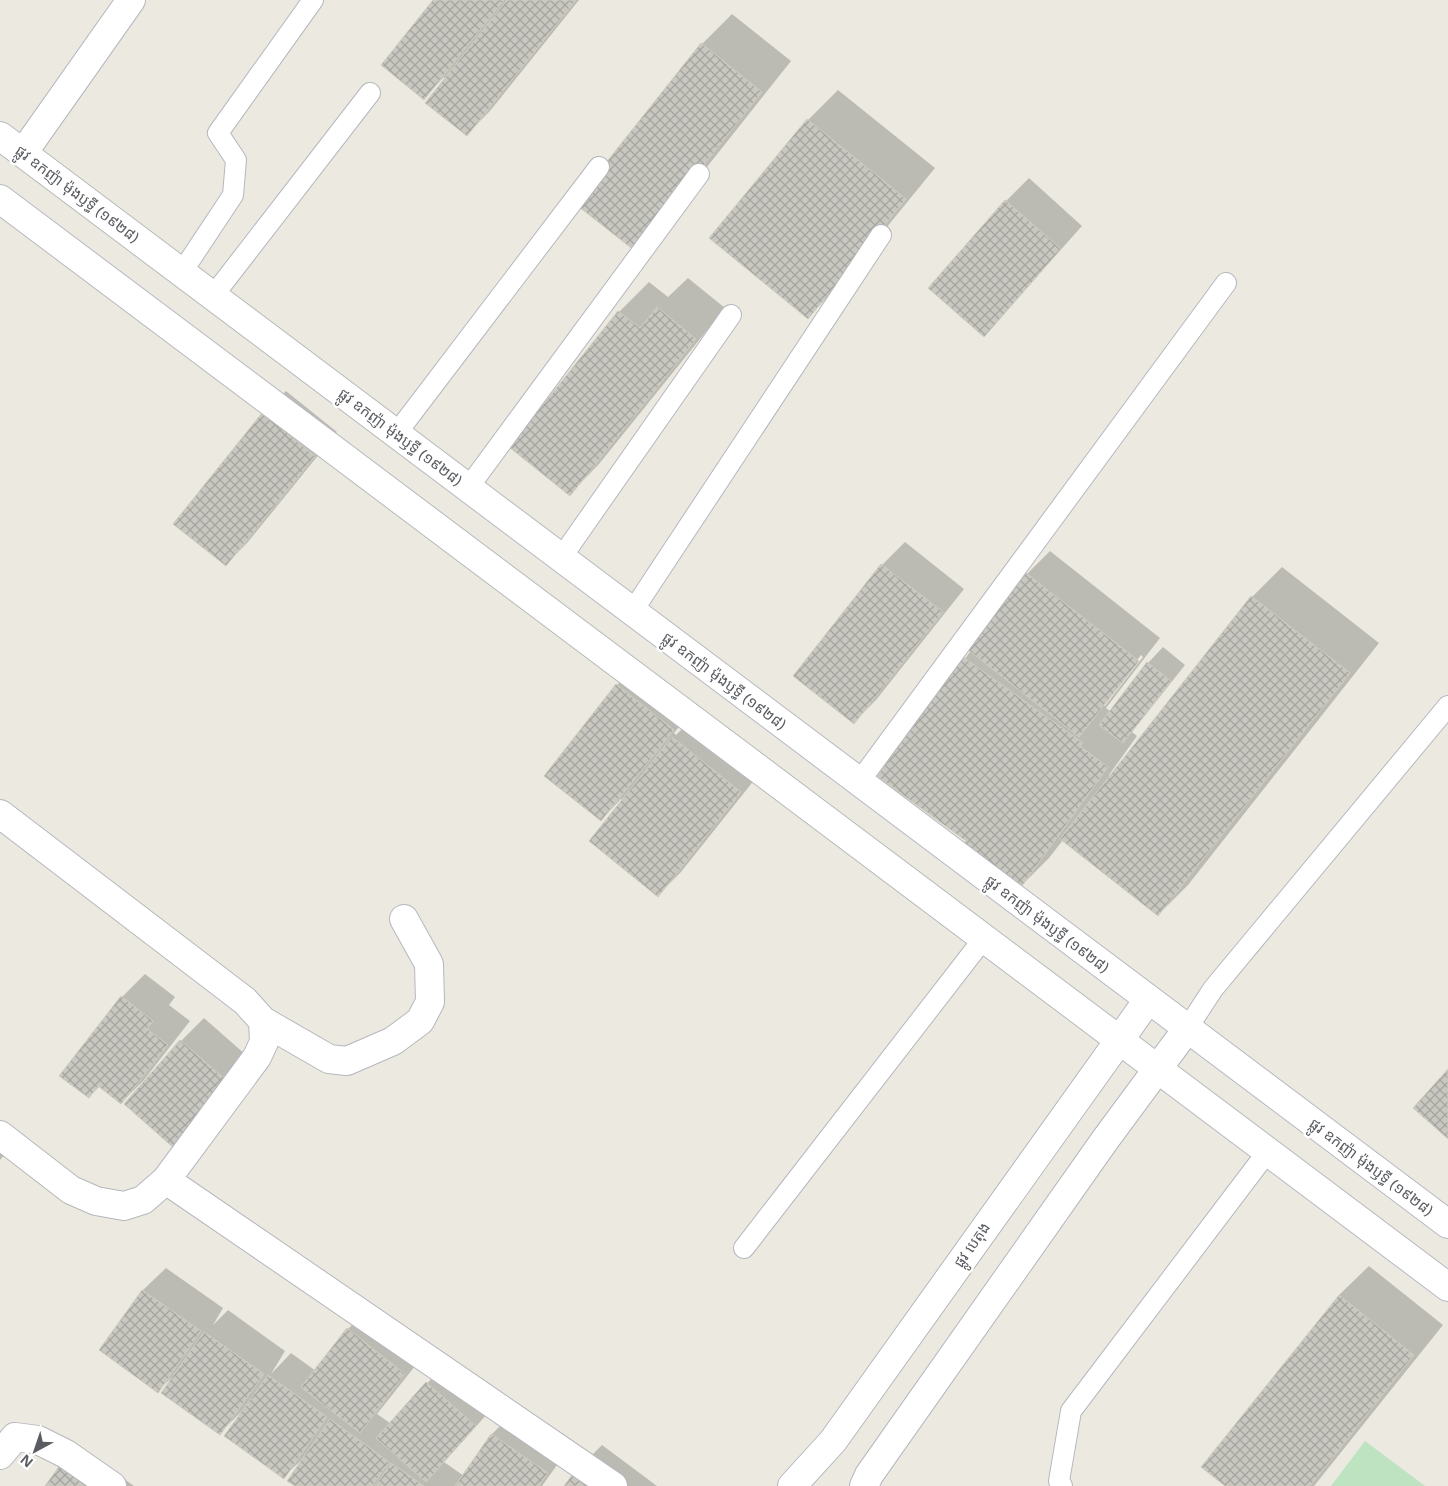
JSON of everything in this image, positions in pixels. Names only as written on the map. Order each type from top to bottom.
[{"type":"main road","points":[[23,153],[131,0]]},
{"type":"main road","name":"ផ្លូវ ឧកញ៉ា ម៉ុងឫទ្ធី (១៩២៨)","points":[[0,136],[1148,1000],[1445,1218]]},
{"type":"main road","points":[[0,199],[1448,1286]]},
{"type":"main road","points":[[0,814],[245,1001],[263,1022],[329,1059],[347,1061],[393,1041],[420,1021],[430,1002],[429,964],[404,919]]},
{"type":"main road","name":"ផ្លូវ បេតុង","points":[[792,1486],[833,1441],[1148,1000]]},
{"type":"main road","points":[[0,1136],[71,1190],[96,1201],[124,1206],[143,1200],[166,1180],[257,1057],[264,1042],[263,1022]]},
{"type":"main road","points":[[864,1486],[875,1467],[1093,1156],[1187,1029]]},
{"type":"main road","points":[[166,1180],[613,1486]]},
{"type":"main road","points":[[0,1455],[15,1437],[38,1440],[66,1454],[112,1486]]},
{"type":"lane","points":[[182,272],[233,195],[236,160],[218,133],[313,0]]},
{"type":"lane","points":[[212,296],[370,93]]},
{"type":"lane","points":[[396,434],[599,167]]},
{"type":"lane","points":[[468,488],[699,174]]},
{"type":"lane","points":[[632,612],[881,235]]},
{"type":"lane","points":[[859,782],[1226,283]]},
{"type":"lane","points":[[561,558],[731,315]]},
{"type":"lane","points":[[1187,1029],[1212,989],[1448,706]]},
{"type":"lane","points":[[744,1248],[984,938]]},
{"type":"lane","points":[[1062,1486],[1059,1481],[1072,1411],[1268,1151]]},
{"type":"green space","points":[[1365,1441],[1425,1486],[1331,1486]]},
{"type":"building","points":[[433,0],[504,0],[424,100],[381,65]]},
{"type":"building","points":[[507,0],[576,0],[467,136],[425,103]]},
{"type":"building","points":[[701,43],[762,92],[635,251],[574,203]]},
{"type":"building","points":[[807,119],[906,199],[808,319],[709,238]]},
{"type":"building","points":[[1005,200],[1061,249],[984,337],[928,288]]},
{"type":"building","points":[[657,307],[696,339],[570,496],[509,447],[618,311],[640,328]]},
{"type":"building","points":[[262,413],[315,456],[226,566],[173,524]]},
{"type":"building","points":[[881,564],[943,612],[854,724],[793,676]]},
{"type":"building","points":[[1026,573],[1139,661],[1079,737],[967,649]]},
{"type":"building","points":[[1251,596],[1350,673],[1158,916],[1060,839]]},
{"type":"building","points":[[963,657],[1083,743],[1080,746],[1108,767],[1019,890],[961,847],[966,841],[877,776]]},
{"type":"building","points":[[1147,662],[1171,681],[1123,743],[1099,725]]},
{"type":"building","points":[[616,684],[674,730],[601,821],[544,776]]},
{"type":"building","points":[[672,737],[741,792],[658,897],[589,841]]},
{"type":"building","points":[[121,996],[153,1021],[147,1029],[168,1045],[121,1104],[98,1086],[89,1098],[59,1076]]},
{"type":"building","points":[[180,1040],[233,1086],[176,1150],[124,1104]]},
{"type":"building","points":[[1448,1069],[1448,1139],[1413,1108]]},
{"type":"building","points":[[142,1290],[201,1331],[158,1393],[99,1350]]},
{"type":"building","points":[[1339,1295],[1414,1355],[1310,1486],[1225,1486],[1201,1467]]},
{"type":"building","points":[[347,1328],[405,1374],[360,1433],[301,1387]]},
{"type":"building","points":[[204,1332],[264,1374],[220,1435],[161,1393]]},
{"type":"building","points":[[268,1375],[327,1417],[284,1479],[224,1436]]},
{"type":"building","points":[[426,1382],[476,1426],[426,1482],[376,1438]]},
{"type":"building","points":[[330,1419],[389,1462],[372,1486],[295,1486],[287,1481]]},
{"type":"building","points":[[491,1434],[548,1473],[539,1486],[455,1486]]},
{"type":"building","points":[[63,1461],[98,1486],[45,1486]]},
{"type":"building","points":[[391,1463],[424,1486],[375,1486]]},
{"type":"building","points":[[578,1467],[604,1486],[564,1486]]}]
